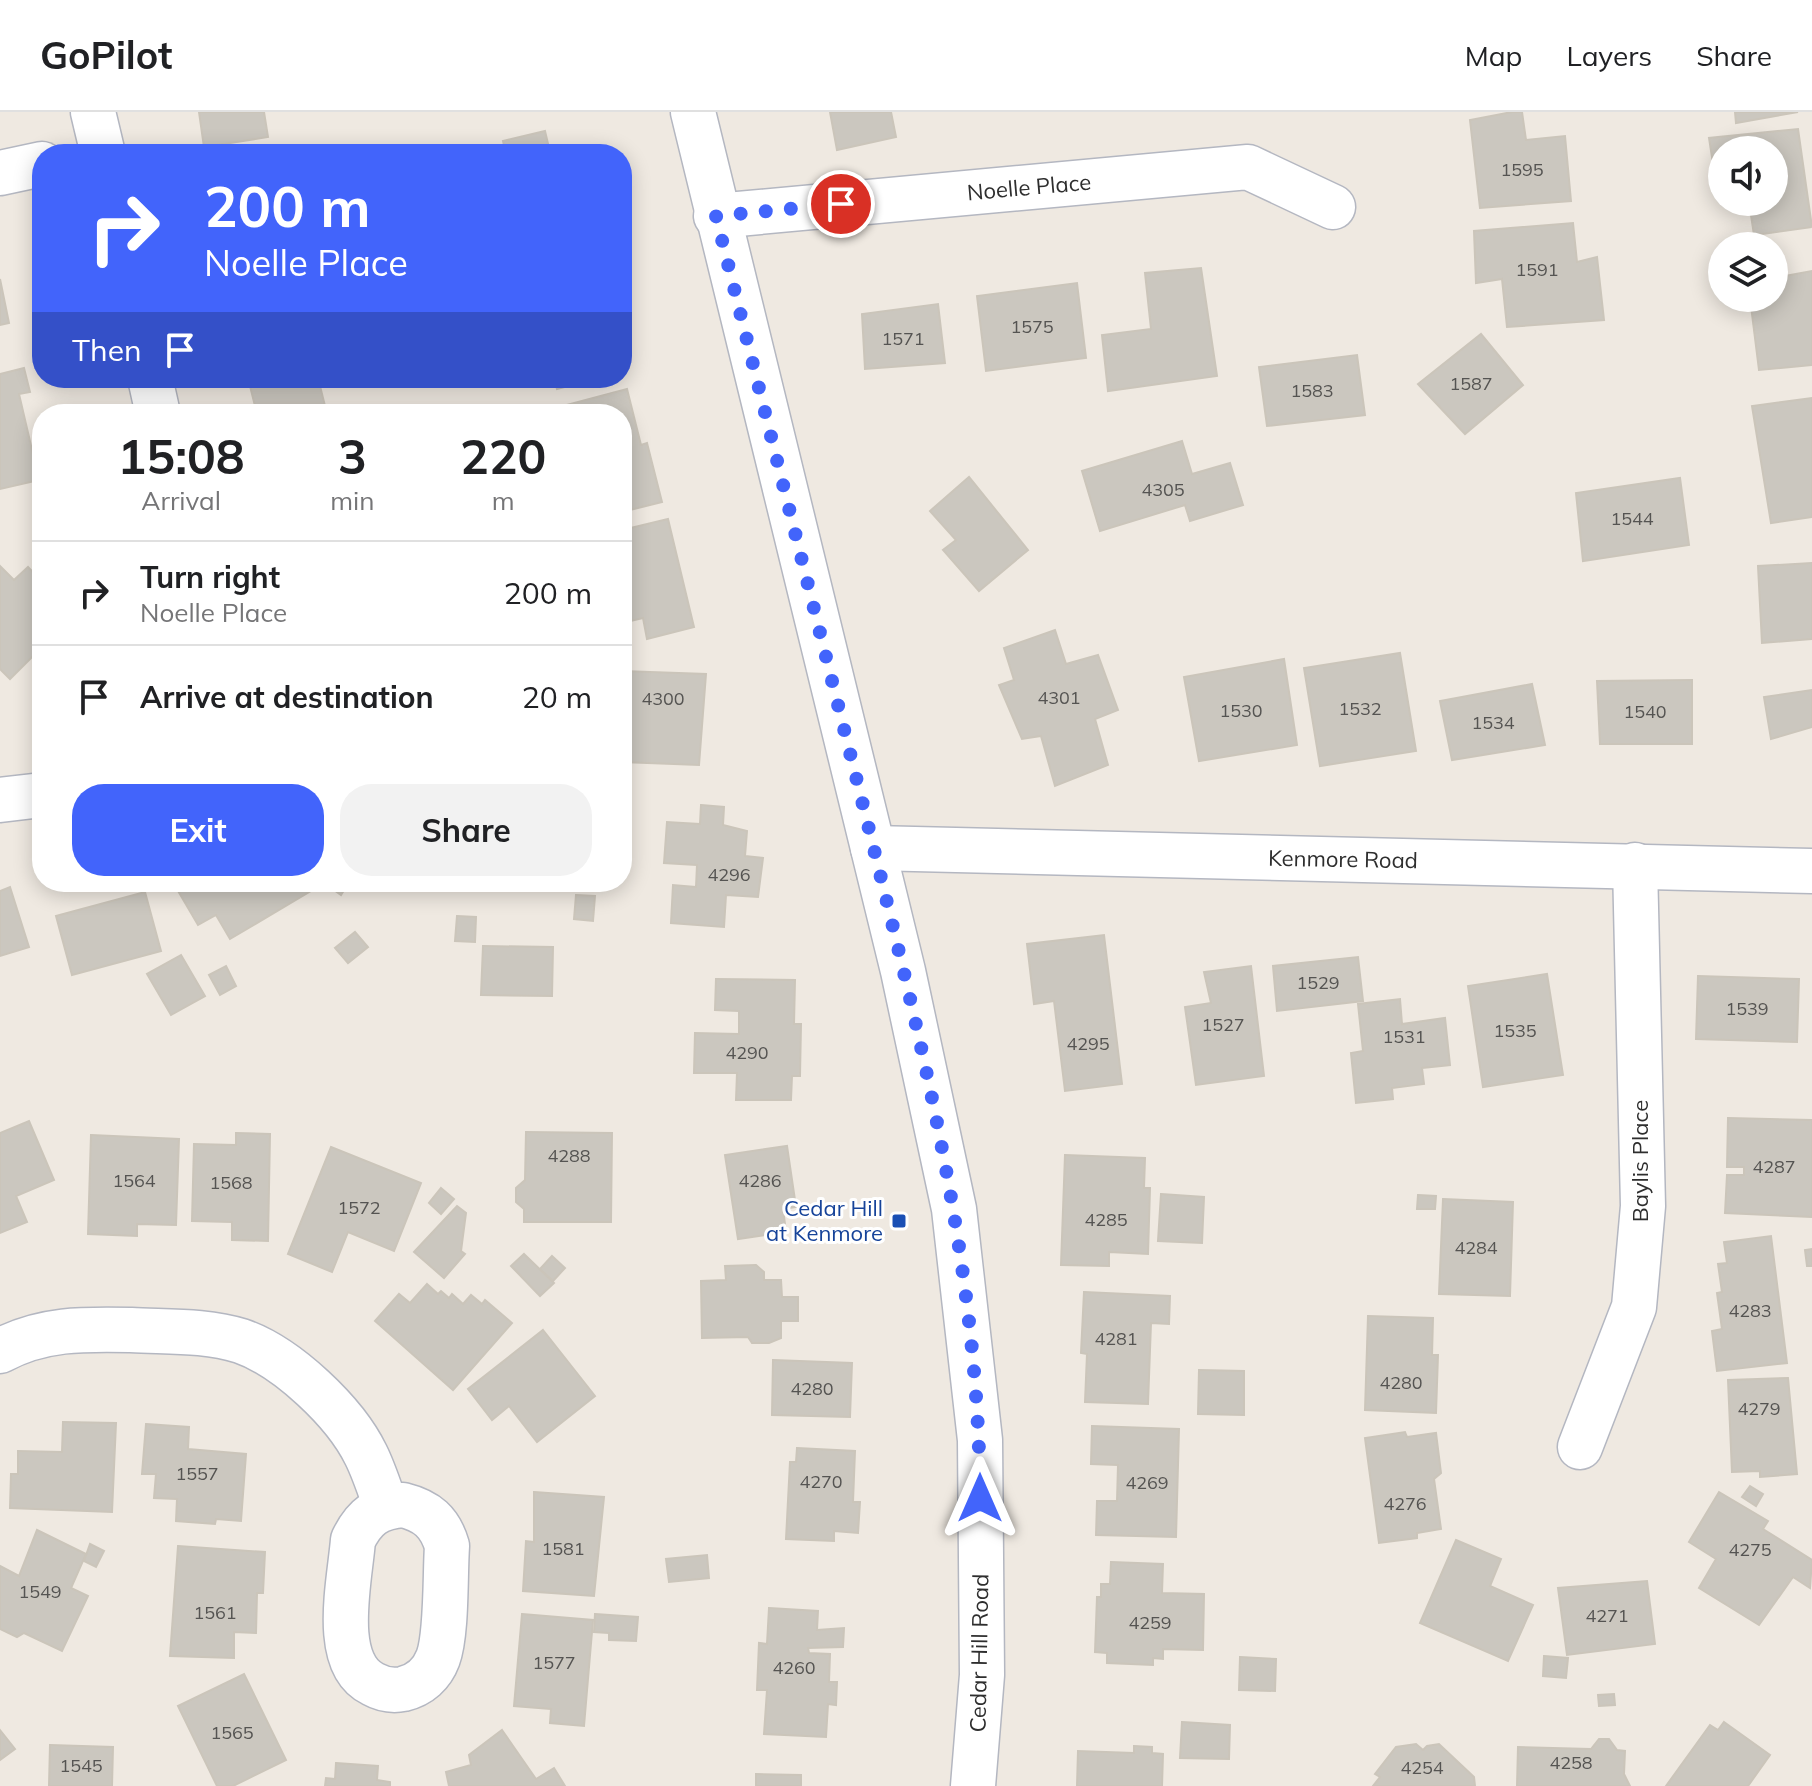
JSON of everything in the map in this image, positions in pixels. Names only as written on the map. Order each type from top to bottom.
[{"type":"street","name":"Cedar Hill Road","points":[[693,112],[873,848],[954,1209],[980,1440],[982,1675],[973,1786]]},
{"type":"street","points":[[0,173],[32,166]]},
{"type":"street","name":"Noelle Place","points":[[716,216],[1248,167],[1333,207]]},
{"type":"street","points":[[0,800],[32,796]]},
{"type":"street","name":"Kenmore Road","points":[[873,848],[1812,871]]},
{"type":"street","name":"Baylis Place","points":[[1580,1447],[1634,1307],[1643,1206],[1635,865]]},
{"type":"street","points":[[0,1351],[25,1338],[73,1328],[202,1333],[243,1342],[285,1367],[335,1408],[366,1454],[386,1507]]},
{"type":"building","points":[[199,112],[264,112],[268,137],[204,144]]},
{"type":"building","points":[[830,112],[891,112],[896,137],[837,150]]},
{"type":"building","points":[[1522,112],[1526,140],[1565,136],[1571,201],[1480,208],[1470,120]]},
{"type":"building","points":[[1735,112],[1798,112],[1736,123]]},
{"type":"building","points":[[1798,129],[1812,227],[1754,232],[1751,216],[1788,216],[1788,136],[1729,136]]},
{"type":"building","points":[[545,131],[548,144],[504,144],[503,141]]},
{"type":"building","points":[[1573,223],[1577,262],[1597,257],[1604,320],[1507,327],[1502,279],[1476,283],[1474,231]]},
{"type":"building","points":[[1201,268],[1217,376],[1108,391],[1102,335],[1151,329],[1145,273]]},
{"type":"building","points":[[1812,271],[1812,365],[1759,370],[1752,312],[1788,312],[1788,275]]},
{"type":"building","points":[[0,279],[9,323],[0,325]]},
{"type":"building","points":[[1077,283],[1086,358],[986,371],[977,296]]},
{"type":"building","points":[[938,304],[945,363],[865,369],[862,314]]},
{"type":"building","points":[[1481,334],[1523,385],[1465,434],[1418,384]]},
{"type":"building","points":[[1357,355],[1365,415],[1267,426],[1259,367]]},
{"type":"building","points":[[24,368],[30,392],[19,394],[32,450],[32,482],[0,489],[0,374]]},
{"type":"building","points":[[250,388],[320,388],[324,404],[254,404]]},
{"type":"building","points":[[627,389],[631,404],[571,404]]},
{"type":"building","points":[[1812,398],[1812,517],[1771,523],[1752,406]]},
{"type":"building","points":[[632,409],[641,445],[647,443],[662,502],[632,510]]},
{"type":"building","points":[[1182,441],[1192,474],[1230,463],[1243,505],[1190,521],[1185,505],[1100,531],[1082,471]]},
{"type":"building","points":[[969,477],[1028,550],[979,591],[943,550],[956,540],[930,511]]},
{"type":"building","points":[[1680,478],[1689,545],[1583,561],[1576,493]]},
{"type":"building","points":[[668,519],[694,627],[647,639],[643,618],[632,621],[632,528]]},
{"type":"building","points":[[1812,563],[1812,639],[1762,643],[1758,566]]},
{"type":"building","points":[[0,566],[14,580],[28,567],[32,571],[32,657],[10,679],[0,669]]},
{"type":"building","points":[[1055,630],[1066,664],[1098,655],[1118,710],[1095,719],[1108,765],[1055,786],[1041,736],[1022,739],[999,685],[1014,680],[1004,648]]},
{"type":"building","points":[[1400,653],[1416,751],[1320,766],[1304,668]]},
{"type":"building","points":[[1284,659],[1297,745],[1199,761],[1184,677]]},
{"type":"building","points":[[632,671],[706,674],[699,765],[632,762]]},
{"type":"building","points":[[1692,680],[1692,744],[1600,744],[1597,681]]},
{"type":"building","points":[[1532,684],[1545,745],[1452,760],[1440,701]]},
{"type":"building","points":[[1812,690],[1812,727],[1771,739],[1764,697]]},
{"type":"building","points":[[701,805],[724,807],[723,825],[747,831],[745,856],[763,858],[758,897],[726,895],[724,927],[671,923],[673,885],[696,887],[697,865],[664,863],[667,822],[700,824]]},
{"type":"building","points":[[10,887],[29,947],[0,956],[0,891]]},
{"type":"building","points":[[145,892],[161,951],[72,975],[56,916]]},
{"type":"building","points":[[179,892],[309,892],[230,939],[216,915],[198,925]]},
{"type":"building","points":[[576,895],[595,896],[593,921],[574,919]]},
{"type":"building","points":[[457,916],[476,917],[475,942],[455,941]]},
{"type":"building","points":[[355,932],[368,947],[348,963],[335,948]]},
{"type":"building","points":[[1104,935],[1122,1084],[1065,1091],[1054,1001],[1034,1004],[1027,944]]},
{"type":"building","points":[[483,946],[553,947],[552,996],[481,995]]},
{"type":"building","points":[[181,955],[205,996],[171,1015],[147,974]]},
{"type":"building","points":[[1358,957],[1363,1001],[1277,1011],[1273,966]]},
{"type":"building","points":[[226,966],[236,986],[220,995],[209,975]]},
{"type":"building","points":[[1251,966],[1264,1076],[1196,1085],[1185,1007],[1211,1003],[1204,972]]},
{"type":"building","points":[[1547,974],[1563,1075],[1483,1087],[1468,986]]},
{"type":"building","points":[[1698,976],[1799,979],[1797,1042],[1696,1039]]},
{"type":"building","points":[[716,979],[795,980],[794,1024],[801,1024],[800,1076],[792,1076],[791,1100],[736,1100],[737,1073],[694,1073],[695,1033],[739,1034],[739,1011],[715,1010]]},
{"type":"building","points":[[1400,999],[1402,1024],[1445,1018],[1450,1065],[1422,1068],[1424,1084],[1392,1088],[1393,1099],[1356,1103],[1351,1053],[1363,1051],[1358,1004]]},
{"type":"building","points":[[1728,1118],[1812,1120],[1812,1217],[1725,1213],[1727,1175],[1744,1175],[1744,1167],[1727,1167]]},
{"type":"building","points":[[29,1121],[54,1180],[16,1196],[27,1222],[0,1233],[0,1133]]},
{"type":"building","points":[[526,1132],[612,1133],[611,1222],[524,1222],[524,1209],[516,1202],[516,1188],[525,1180]]},
{"type":"building","points":[[236,1133],[270,1134],[268,1241],[232,1240],[232,1222],[192,1221],[194,1144],[236,1145]]},
{"type":"building","points":[[91,1135],[179,1139],[176,1225],[137,1224],[137,1236],[88,1234]]},
{"type":"building","points":[[787,1146],[796,1207],[783,1209],[786,1232],[738,1239],[725,1155]]},
{"type":"building","points":[[331,1147],[421,1183],[394,1251],[348,1232],[332,1272],[288,1254]]},
{"type":"building","points":[[1065,1155],[1145,1158],[1144,1188],[1150,1188],[1148,1254],[1109,1252],[1109,1266],[1061,1265]]},
{"type":"building","points":[[441,1188],[454,1199],[441,1214],[429,1203]]},
{"type":"building","points":[[1161,1194],[1204,1197],[1202,1243],[1158,1241]]},
{"type":"building","points":[[1418,1195],[1436,1196],[1435,1209],[1417,1209]]},
{"type":"building","points":[[1443,1199],[1513,1202],[1510,1296],[1439,1294]]},
{"type":"building","points":[[457,1206],[466,1213],[461,1251],[465,1254],[444,1278],[414,1252]]},
{"type":"building","points":[[1771,1236],[1787,1363],[1717,1371],[1712,1331],[1722,1329],[1717,1293],[1722,1292],[1718,1264],[1727,1263],[1724,1242]]},
{"type":"building","points":[[1812,1249],[1812,1266],[1807,1266],[1805,1250]]},
{"type":"building","points":[[524,1254],[554,1283],[540,1296],[511,1266]]},
{"type":"building","points":[[552,1256],[565,1268],[553,1281],[540,1269]]},
{"type":"building","points":[[756,1265],[764,1272],[764,1280],[781,1280],[782,1297],[798,1297],[798,1321],[781,1321],[781,1338],[769,1343],[752,1343],[748,1337],[702,1338],[701,1281],[726,1280],[725,1266]]},
{"type":"building","points":[[427,1284],[438,1294],[441,1291],[449,1298],[452,1294],[463,1304],[471,1295],[482,1304],[485,1300],[512,1323],[453,1390],[375,1321],[399,1294],[410,1303]]},
{"type":"building","points":[[1084,1292],[1170,1296],[1169,1324],[1151,1323],[1148,1404],[1085,1402],[1087,1354],[1081,1353]]},
{"type":"building","points":[[1368,1316],[1433,1318],[1432,1355],[1438,1355],[1436,1413],[1365,1410]]},
{"type":"building","points":[[543,1330],[595,1396],[537,1442],[509,1406],[492,1420],[468,1389]]},
{"type":"building","points":[[773,1360],[852,1363],[850,1417],[772,1415]]},
{"type":"building","points":[[1199,1370],[1244,1371],[1244,1415],[1198,1414]]},
{"type":"building","points":[[1788,1378],[1797,1474],[1760,1477],[1760,1471],[1732,1472],[1728,1380]]},
{"type":"building","points":[[63,1422],[116,1423],[112,1512],[10,1508],[11,1474],[18,1474],[18,1451],[62,1452]]},
{"type":"building","points":[[146,1424],[189,1427],[188,1449],[246,1454],[241,1521],[216,1519],[215,1524],[176,1521],[177,1499],[154,1498],[156,1474],[142,1474]]},
{"type":"building","points":[[1092,1426],[1179,1429],[1176,1537],[1096,1535],[1097,1501],[1117,1501],[1118,1465],[1091,1464]]},
{"type":"building","points":[[1405,1432],[1407,1437],[1436,1433],[1441,1473],[1434,1479],[1441,1529],[1417,1533],[1417,1538],[1379,1543],[1365,1438]]},
{"type":"building","points":[[797,1448],[855,1451],[853,1502],[860,1502],[858,1533],[834,1531],[834,1541],[786,1539],[790,1462],[796,1462]]},
{"type":"building","points":[[1750,1486],[1763,1494],[1756,1506],[1742,1497]]},
{"type":"building","points":[[534,1492],[604,1497],[594,1596],[523,1591],[526,1541],[534,1542]]},
{"type":"building","points":[[1719,1492],[1768,1521],[1763,1529],[1812,1560],[1810,1588],[1793,1577],[1759,1625],[1699,1588],[1716,1559],[1689,1542]]},
{"type":"building","points":[[37,1530],[86,1554],[71,1588],[88,1596],[62,1651],[24,1633],[17,1637],[0,1629],[0,1566],[19,1576]]},
{"type":"building","points":[[1456,1540],[1501,1559],[1490,1586],[1533,1605],[1508,1661],[1420,1623]]},
{"type":"building","points":[[90,1544],[104,1551],[96,1567],[84,1561]]},
{"type":"building","points":[[178,1546],[265,1552],[263,1593],[257,1593],[256,1633],[234,1632],[234,1658],[170,1656]]},
{"type":"building","points":[[707,1555],[709,1578],[669,1582],[666,1559]]},
{"type":"building","points":[[1111,1562],[1163,1564],[1162,1593],[1204,1594],[1203,1650],[1163,1649],[1163,1659],[1153,1658],[1153,1665],[1107,1663],[1107,1653],[1095,1652],[1097,1597],[1101,1597],[1101,1584],[1110,1584]]},
{"type":"building","points":[[1647,1581],[1655,1644],[1567,1655],[1558,1588]]},
{"type":"building","points":[[769,1608],[818,1611],[817,1630],[844,1628],[843,1647],[808,1648],[809,1653],[830,1654],[829,1682],[837,1682],[836,1705],[828,1704],[826,1737],[764,1734],[767,1690],[757,1690],[759,1643],[767,1644]]},
{"type":"building","points":[[522,1614],[593,1620],[584,1726],[550,1723],[551,1709],[514,1706]]},
{"type":"building","points":[[595,1614],[638,1617],[636,1641],[609,1640],[609,1633],[594,1632]]},
{"type":"building","points":[[1544,1656],[1568,1658],[1566,1678],[1543,1676]]},
{"type":"building","points":[[1240,1657],[1276,1659],[1275,1691],[1239,1690]]},
{"type":"building","points":[[244,1674],[286,1760],[233,1786],[217,1786],[178,1706]]},
{"type":"building","points":[[1614,1694],[1615,1705],[1599,1706],[1598,1695]]},
{"type":"building","points":[[1182,1722],[1230,1725],[1229,1759],[1180,1758]]},
{"type":"building","points":[[1724,1722],[1770,1755],[1748,1786],[1666,1786],[1710,1725],[1718,1730]]},
{"type":"building","points":[[0,1730],[15,1749],[0,1760]]},
{"type":"building","points":[[502,1730],[536,1779],[554,1768],[565,1786],[449,1786],[446,1772],[471,1765],[469,1755]]},
{"type":"building","points":[[1599,1739],[1609,1739],[1617,1750],[1625,1751],[1624,1774],[1630,1786],[1517,1786],[1518,1747],[1591,1749]]},
{"type":"building","points":[[1416,1744],[1423,1750],[1439,1744],[1474,1777],[1475,1786],[1373,1786],[1380,1777],[1375,1774],[1396,1747]]},
{"type":"building","points":[[50,1745],[113,1747],[112,1786],[49,1786]]},
{"type":"building","points":[[1134,1746],[1152,1747],[1152,1753],[1163,1754],[1162,1786],[1077,1786],[1078,1751],[1134,1753]]},
{"type":"building","points":[[336,1763],[378,1766],[377,1780],[390,1782],[390,1786],[325,1786],[326,1778],[335,1779]]},
{"type":"building","points":[[756,1774],[801,1775],[801,1786],[756,1786]]},
{"type":"place","name":"Cedar Hill at Kenmore","points":[[899,1221]]},
{"type":"route","points":[[841,204],[716,216],[881,879],[954,1209],[980,1440],[980,1498]]}]
